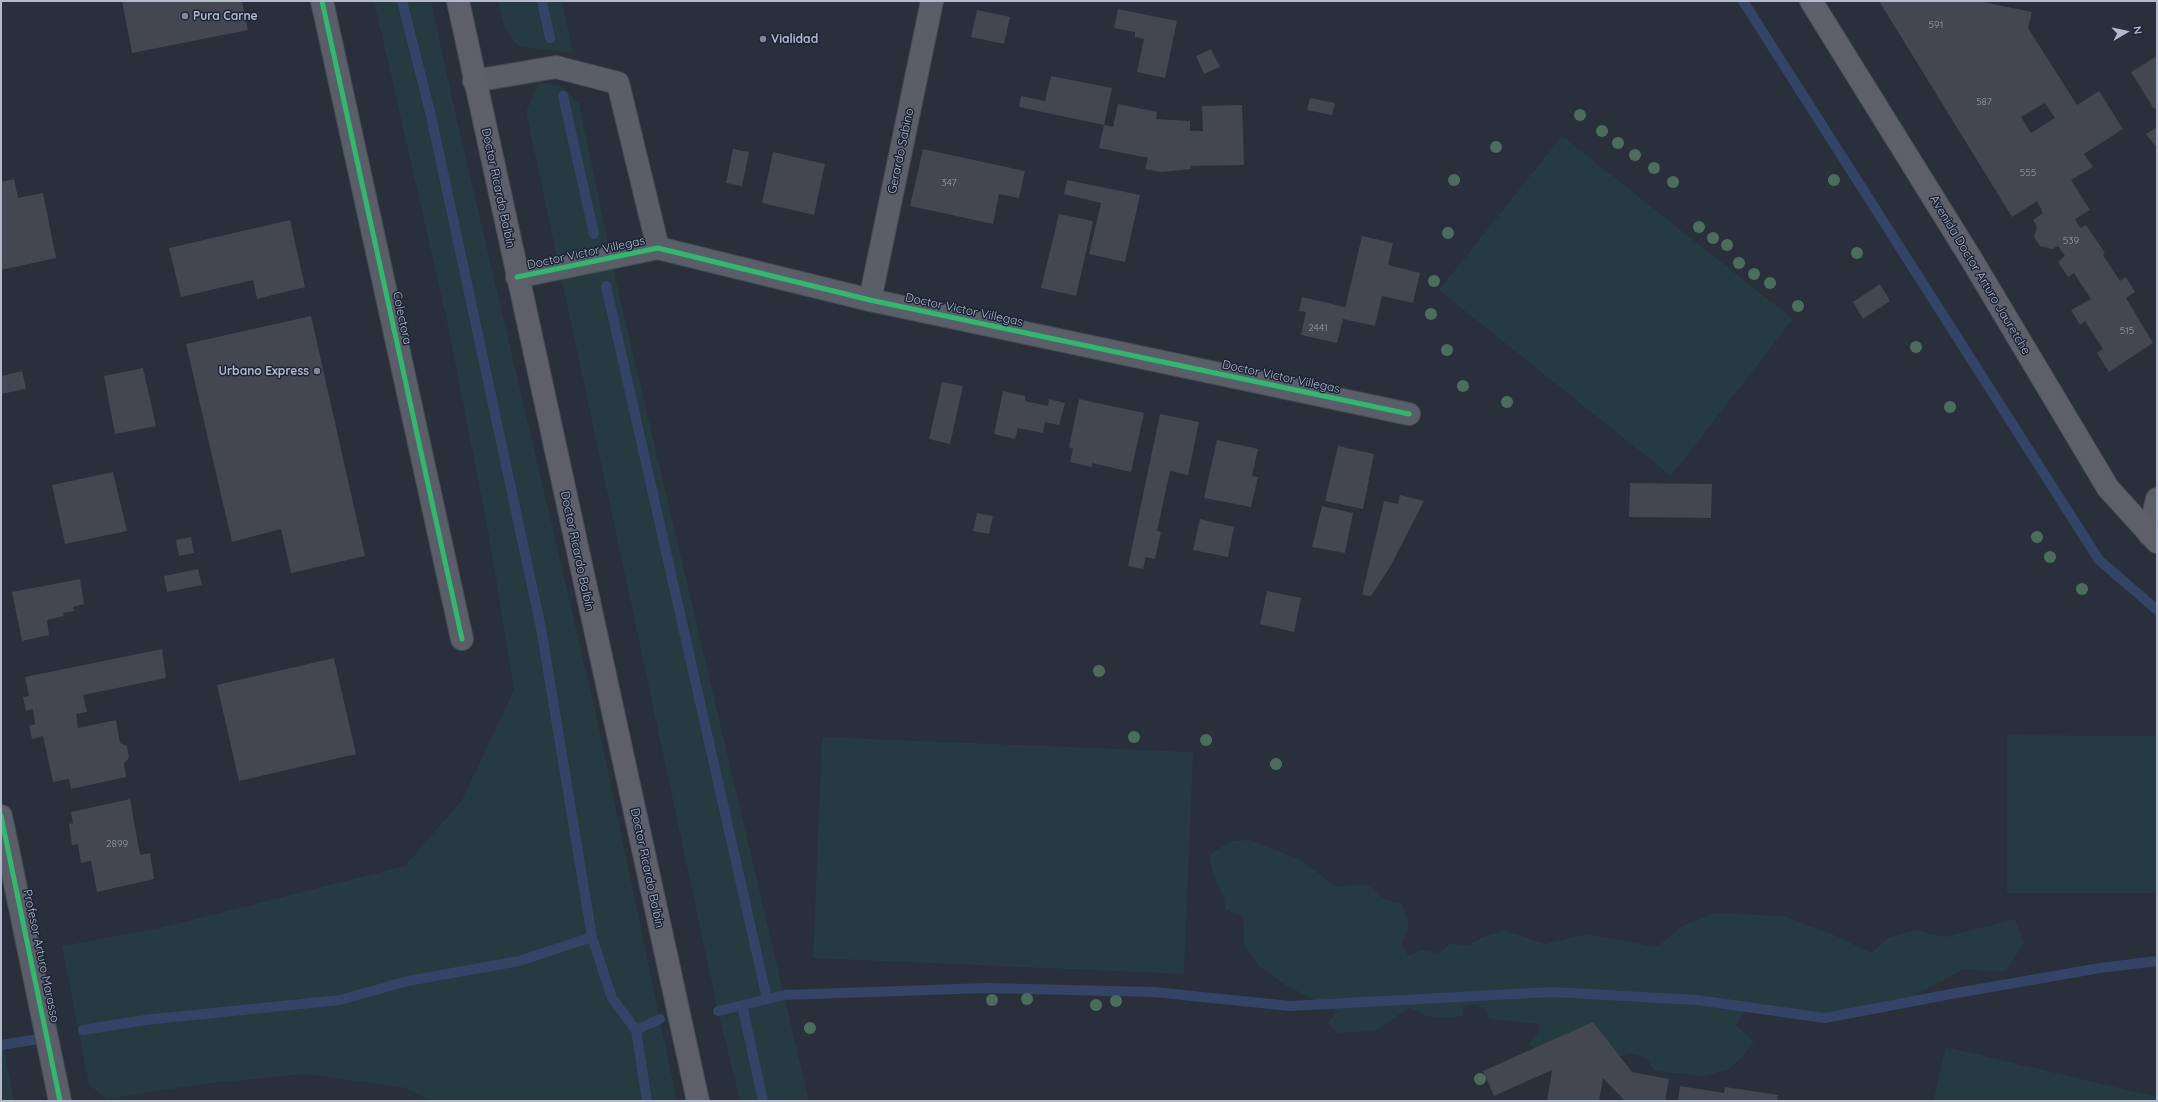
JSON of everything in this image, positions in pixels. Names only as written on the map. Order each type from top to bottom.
[{"type":"main road","name":"Doctor Ricardo Balbín","points":[[458,1],[474,81],[698,1101]]},
{"type":"main road","name":"Avenida Doctor Arturo Jauretche","points":[[1811,1],[1970,257],[2108,488],[2153,538]]},
{"type":"street","name":"Colectora","points":[[322,1],[462,638]]},
{"type":"street","name":"Gerardo Sabino","points":[[870,300],[932,1]]},
{"type":"street","points":[[474,81],[556,67],[618,83],[658,248]]},
{"type":"street","name":"Doctor Victor Villegas","points":[[517,277],[658,248],[870,300],[1409,414]]},
{"type":"street","points":[[2153,538],[2157,499]]},
{"type":"street","name":"Profesor Arturo Marasso","points":[[1,816],[60,1101]]},
{"type":"shaded area","points":[[374,1],[431,1],[456,116],[596,714],[677,1101],[430,1101],[406,1088],[305,1074],[203,1084],[107,1099],[89,1085],[62,946],[160,928],[405,866],[462,800],[514,690],[490,541],[446,316]]},
{"type":"shaded area","points":[[498,1],[562,1],[573,53],[518,46],[505,29]]},
{"type":"shaded area","points":[[539,82],[563,87],[579,104],[619,294],[809,1101],[740,1101],[718,1011],[526,112]]},
{"type":"shaded area","points":[[1562,136],[1793,319],[1671,476],[1439,290]]},
{"type":"shaded area","points":[[2007,735],[2157,736],[2157,893],[2007,893]]},
{"type":"shaded area","points":[[822,737],[1193,752],[1184,974],[813,958]]},
{"type":"shaded area","points":[[1251,840],[1301,860],[1335,886],[1369,885],[1383,899],[1402,903],[1409,925],[1402,943],[1408,956],[1422,950],[1439,953],[1451,943],[1468,946],[1481,938],[1504,930],[1545,944],[1587,934],[1657,947],[1682,926],[1714,913],[1785,916],[1834,935],[1871,953],[1888,938],[1916,930],[1945,937],[2015,919],[2024,943],[2006,971],[1962,970],[1914,996],[1805,1019],[1778,1006],[1747,1007],[1736,1025],[1754,1042],[1742,1057],[1728,1070],[1702,1076],[1655,1071],[1646,1058],[1630,1053],[1588,1069],[1544,1062],[1529,1043],[1539,1033],[1539,1024],[1489,1019],[1486,1010],[1474,1005],[1463,1006],[1463,1016],[1445,1018],[1427,1016],[1409,1008],[1374,1031],[1337,1033],[1328,1023],[1337,1011],[1287,986],[1259,966],[1244,946],[1243,917],[1226,910],[1224,898],[1214,877],[1209,855],[1231,841]]},
{"type":"shaded area","points":[[1,1034],[14,1101],[1,1101]]},
{"type":"shaded area","points":[[1946,1047],[2157,1097],[2157,1101],[1933,1101]]},
{"type":"building","name":"Pura Carne","points":[[122,1],[242,1],[248,30],[132,53]]},
{"type":"building","points":[[1879,1],[1978,1],[2032,12],[2028,28],[2077,105],[2099,91],[2123,129],[2084,154],[2093,167],[2071,180],[2090,210],[2075,219],[2080,228],[2086,225],[2105,253],[2103,255],[2120,281],[2126,277],[2135,292],[2126,298],[2153,343],[2109,372],[2097,353],[2103,349],[2085,321],[2080,325],[2071,310],[2091,299],[2074,273],[2068,277],[2058,262],[2065,256],[2058,246],[2052,249],[2040,246],[2034,237],[2037,227],[2033,220],[2043,213],[2037,201],[2012,217]],"holes":[[[2045,103],[2055,118],[2031,133],[2021,117]]]},
{"type":"building","points":[[1118,9],[1177,21],[1165,78],[1137,72],[1144,39],[1135,37],[1135,32],[1114,28]]},
{"type":"building","points":[[977,10],[1010,17],[1004,44],[971,37]]},
{"type":"building","points":[[1211,49],[1220,67],[1204,74],[1196,56]]},
{"type":"building","points":[[2157,56],[2157,107],[2154,109],[2131,72]]},
{"type":"building","points":[[1051,76],[1112,88],[1104,125],[1019,107],[1021,96],[1045,101]]},
{"type":"building","points":[[1310,98],[1335,103],[1332,115],[1307,110]]},
{"type":"building","points":[[1118,104],[1157,112],[1156,119],[1190,121],[1190,131],[1203,131],[1202,106],[1242,105],[1244,165],[1190,166],[1191,169],[1161,172],[1145,169],[1148,158],[1099,148],[1104,125],[1113,127]]},
{"type":"building","points":[[2157,127],[2157,148],[2146,134]]},
{"type":"building","points":[[733,149],[749,152],[742,186],[726,183]]},
{"type":"building","points":[[923,149],[1025,171],[1019,198],[999,194],[993,224],[910,206]]},
{"type":"building","points":[[773,152],[825,164],[814,215],[762,203]]},
{"type":"building","points":[[14,179],[18,198],[43,193],[56,258],[1,270],[1,182]]},
{"type":"building","points":[[1067,180],[1140,195],[1125,262],[1089,254],[1101,203],[1064,194]]},
{"type":"building","points":[[1059,214],[1093,221],[1076,296],[1041,288]]},
{"type":"building","points":[[290,220],[305,287],[257,299],[253,280],[181,297],[169,248]]},
{"type":"building","points":[[1362,236],[1393,243],[1388,265],[1420,273],[1413,303],[1382,296],[1375,326],[1343,319],[1337,343],[1301,335],[1306,312],[1299,311],[1302,297],[1345,307],[1344,313]]},
{"type":"building","points":[[1880,284],[1890,301],[1863,319],[1853,302]]},
{"type":"building","points":[[311,316],[365,556],[291,573],[281,529],[232,542],[186,344]]},
{"type":"building","points":[[143,368],[156,426],[115,434],[104,376]]},
{"type":"building","points":[[22,371],[26,389],[1,394],[1,376]]},
{"type":"building","points":[[942,382],[963,386],[950,444],[929,439]]},
{"type":"building","points":[[1003,391],[1025,396],[1025,401],[1048,406],[1049,399],[1065,403],[1059,425],[1045,422],[1043,433],[1018,428],[1015,439],[994,434]]},
{"type":"building","points":[[1079,399],[1144,413],[1131,472],[1092,463],[1092,467],[1070,462],[1073,449],[1069,447]]},
{"type":"building","points":[[1160,414],[1199,422],[1188,475],[1170,471],[1157,531],[1161,532],[1155,559],[1146,557],[1143,569],[1128,566]]},
{"type":"building","points":[[1217,440],[1258,449],[1252,476],[1258,477],[1251,507],[1204,498]]},
{"type":"building","points":[[1338,446],[1374,454],[1363,509],[1325,501]]},
{"type":"building","points":[[113,472],[127,531],[65,544],[52,485]]},
{"type":"building","points":[[1630,483],[1712,484],[1711,518],[1629,517]]},
{"type":"building","points":[[1400,495],[1424,501],[1390,567],[1371,596],[1362,595],[1384,501],[1398,504]]},
{"type":"building","points":[[1322,506],[1353,513],[1345,553],[1312,547]]},
{"type":"building","points":[[977,513],[993,516],[989,534],[973,531]]},
{"type":"building","points":[[1200,519],[1234,527],[1228,557],[1193,550]]},
{"type":"building","points":[[191,537],[194,553],[179,556],[176,540]]},
{"type":"building","points":[[198,569],[202,585],[167,592],[164,576]]},
{"type":"building","points":[[80,579],[84,604],[73,607],[74,611],[63,613],[64,616],[47,620],[49,635],[22,641],[12,592]]},
{"type":"building","points":[[1267,591],[1301,598],[1294,632],[1260,624]]},
{"type":"building","points":[[162,649],[166,678],[83,695],[87,712],[76,714],[78,728],[116,720],[120,743],[127,746],[129,758],[124,763],[126,777],[71,789],[69,779],[53,782],[43,736],[32,739],[29,726],[35,724],[33,709],[26,711],[23,697],[29,696],[25,677]]},
{"type":"building","points":[[334,658],[356,754],[239,781],[217,685]]},
{"type":"building","points":[[130,799],[140,855],[150,853],[154,879],[97,892],[91,861],[81,863],[78,844],[72,845],[69,824],[73,823],[71,812]]},
{"type":"building","points":[[1593,1022],[1632,1072],[1669,1079],[1665,1101],[1625,1101],[1603,1078],[1599,1101],[1547,1101],[1552,1070],[1494,1096],[1483,1071]]},
{"type":"building","points":[[1680,1086],[1724,1093],[1725,1087],[1778,1095],[1777,1101],[1678,1101]]},
{"type":"waterway","points":[[402,1],[431,116],[541,628],[592,937]]},
{"type":"waterway","points":[[542,1],[550,38]]},
{"type":"waterway","points":[[1743,1],[2099,560],[2157,610]]},
{"type":"waterway","points":[[563,96],[594,234]]},
{"type":"waterway","points":[[606,286],[767,999]]},
{"type":"waterway","points":[[83,1030],[145,1020],[340,1000],[408,981],[519,961],[592,937],[612,998],[636,1030],[660,1019]]},
{"type":"waterway","points":[[718,1011],[784,995],[986,988],[1154,992],[1290,1006],[1552,992],[1697,1000],[1825,1018],[2100,968],[2157,961]]},
{"type":"waterway","points":[[742,1005],[763,1101]]},
{"type":"waterway","points":[[636,1030],[647,1101]]},
{"type":"waterway","points":[[1,1045],[39,1039]]},
{"type":"cycle path","points":[[322,1],[462,639]]},
{"type":"cycle path","points":[[517,277],[658,248],[870,300],[1409,414]]},
{"type":"cycle path","points":[[1,816],[60,1101]]},
{"type":"place","name":"Pura Carne","points":[[185,16]]},
{"type":"place","name":"Vialidad","points":[[763,39]]},
{"type":"place","name":"Urbano Express","points":[[317,371]]}]
